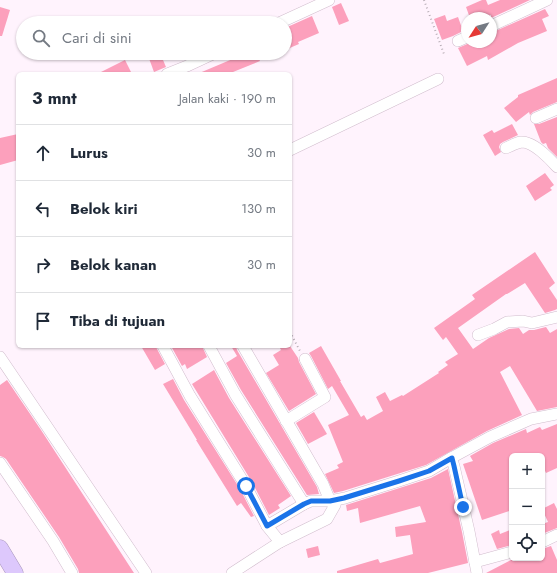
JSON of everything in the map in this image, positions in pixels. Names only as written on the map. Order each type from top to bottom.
[{"type":"highway","points":[[0,548],[15,573]]},
{"type":"street","points":[[292,17],[329,0]]},
{"type":"street","points":[[497,23],[547,0]]},
{"type":"street","points":[[172,72],[200,60]]},
{"type":"street","points":[[292,149],[438,79]]},
{"type":"street","points":[[536,118],[557,109]]},
{"type":"street","points":[[506,148],[521,142],[533,146],[556,165]]},
{"type":"street","points":[[478,335],[494,329],[506,322],[523,321],[532,323],[557,317]]},
{"type":"street","points":[[164,348],[190,396],[246,486],[267,526],[280,542]]},
{"type":"street","points":[[210,348],[235,394],[304,504]]},
{"type":"street","points":[[232,573],[280,542],[327,519],[331,508],[323,484],[244,348]]},
{"type":"street","points":[[0,357],[146,573]]},
{"type":"street","points":[[286,421],[325,397],[305,359]]},
{"type":"street","points":[[331,508],[351,496],[429,471],[490,437],[531,420],[557,414]]},
{"type":"street","points":[[452,458],[469,531],[474,570],[509,553]]},
{"type":"street","points":[[0,463],[53,541],[72,573]]},
{"type":"street","points":[[267,526],[311,501],[331,508]]},
{"type":"street","points":[[545,541],[557,535]]},
{"type":"path","points":[[424,0],[444,54]]},
{"type":"path","points":[[292,336],[305,359]]},
{"type":"building","points":[[482,0],[486,0],[488,5],[500,0],[530,0],[497,15],[497,12],[468,12],[466,7]]},
{"type":"building","points":[[341,3],[349,21],[339,25],[332,7]]},
{"type":"building","points":[[0,7],[10,10],[2,36],[0,36]]},
{"type":"building","points":[[545,9],[549,16],[542,19],[547,31],[518,43],[488,60],[487,56],[467,66],[458,48],[461,47],[461,48],[497,48],[497,30]]},
{"type":"building","points":[[445,15],[447,21],[458,17],[461,25],[461,32],[442,40],[434,19]]},
{"type":"building","points":[[312,16],[319,33],[298,42],[299,44],[292,47],[292,25]]},
{"type":"building","points":[[125,60],[131,72],[101,72]]},
{"type":"building","points":[[150,60],[163,60],[166,67],[154,72]]},
{"type":"building","points":[[230,60],[260,61],[233,72],[202,72]]},
{"type":"building","points":[[557,78],[557,102],[533,112],[530,115],[529,112],[516,122],[504,108],[518,97],[518,95]]},
{"type":"building","points":[[557,117],[557,157],[548,148],[546,143],[543,144],[541,142],[534,124],[539,124]]},
{"type":"building","points":[[512,124],[518,135],[500,144],[499,147],[501,152],[495,156],[483,135],[492,130],[494,133]]},
{"type":"building","points":[[16,134],[16,161],[0,165],[0,138]]},
{"type":"building","points":[[545,173],[554,185],[550,188],[552,190],[535,201],[526,186]]},
{"type":"building","points":[[535,252],[555,283],[549,288],[557,300],[557,309],[545,313],[525,283],[506,294],[458,328],[473,349],[489,338],[509,329],[519,328],[523,334],[529,330],[546,327],[550,333],[557,329],[557,407],[537,411],[510,366],[500,372],[522,415],[487,431],[426,465],[334,493],[325,474],[339,468],[337,465],[343,462],[328,425],[349,415],[332,386],[328,389],[309,353],[321,346],[361,417],[364,415],[367,420],[383,411],[376,397],[385,392],[390,401],[402,395],[403,396],[439,373],[438,372],[448,365],[445,362],[458,354],[446,337],[443,340],[434,328],[475,299],[472,295]]},
{"type":"building","points":[[142,348],[157,348],[165,364],[155,370]]},
{"type":"building","points":[[172,348],[203,348],[207,357],[187,369],[185,364],[182,366]]},
{"type":"building","points":[[232,348],[236,348],[317,487],[319,494],[307,495],[241,390],[226,363],[237,356]]},
{"type":"building","points":[[280,348],[291,348],[316,394],[289,411],[266,373],[279,365],[273,355],[281,350]]},
{"type":"building","points":[[214,370],[229,398],[291,496],[278,505],[280,508],[269,515],[252,482],[192,384]]},
{"type":"building","points":[[173,379],[184,400],[240,489],[254,516],[251,517],[241,503],[237,506],[196,440],[163,384]]},
{"type":"building","points":[[7,380],[134,573],[79,573],[59,537],[6,459],[0,456],[0,385]]},
{"type":"building","points":[[314,412],[327,434],[308,444],[296,423]]},
{"type":"building","points":[[557,424],[557,468],[546,473],[545,453],[509,453],[509,511],[482,520],[463,464],[473,461],[470,456],[493,443],[526,429],[527,433],[540,427],[542,430]]},
{"type":"building","points":[[448,469],[468,563],[428,573],[337,573],[337,571],[378,559],[380,563],[413,554],[410,535],[396,537],[395,527],[426,522],[420,506],[360,523],[358,508],[347,511],[346,505],[431,478]]},
{"type":"building","points":[[554,503],[557,509],[557,528],[545,533],[545,523],[548,522],[545,516],[545,508]]},
{"type":"building","points":[[499,530],[500,534],[509,530],[509,546],[497,549],[491,534]]},
{"type":"building","points":[[318,546],[320,555],[308,558],[306,549]]},
{"type":"building","points":[[551,546],[557,560],[557,573],[486,573],[509,561],[545,561],[545,548]]},
{"type":"route","points":[[246,486],[267,526],[311,501],[330,501],[344,498],[429,471],[452,458],[463,507]]}]
